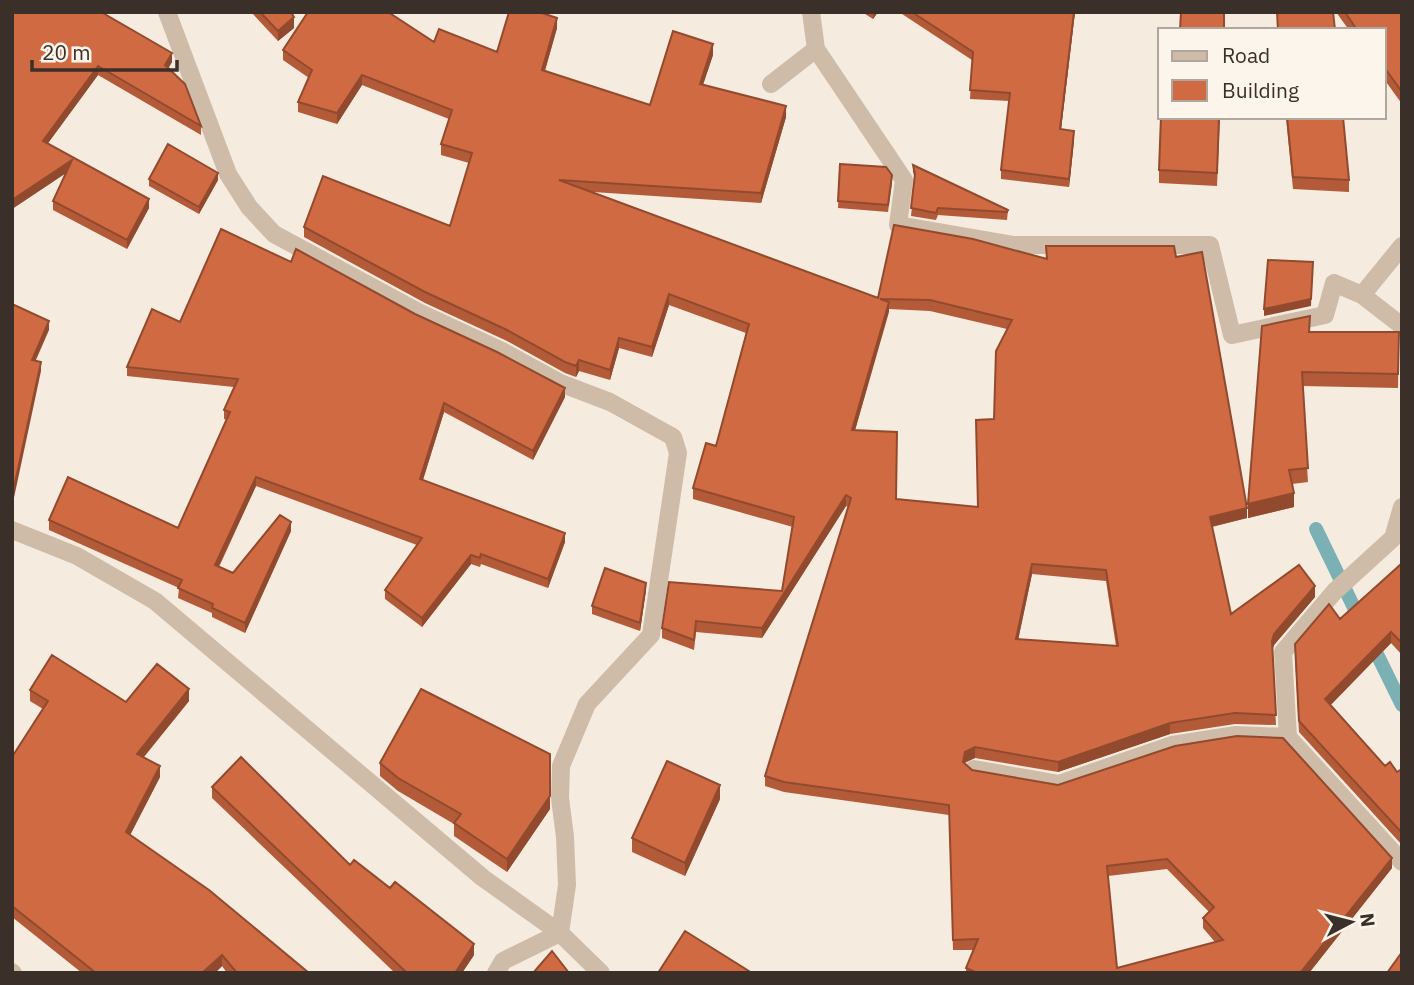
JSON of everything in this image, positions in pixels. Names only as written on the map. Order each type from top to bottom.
[{"type":"street","points":[[167,12],[228,174],[249,207],[274,234],[420,313],[502,351],[560,383],[610,402],[673,437],[678,453],[651,635],[587,704],[561,766],[560,798],[567,885],[560,933]]},
{"type":"street","points":[[811,12],[816,49],[904,180],[898,225],[1014,244],[1210,245],[1233,335],[1325,315],[1334,283],[1362,295],[1402,326]]},
{"type":"street","points":[[771,84],[816,49]]},
{"type":"street","points":[[1362,295],[1402,246]]},
{"type":"street","points":[[1402,507],[1392,538],[1335,591],[1283,652],[1288,737],[1402,862]]},
{"type":"street","points":[[12,530],[77,556],[155,601],[483,878],[560,933],[601,973]]},
{"type":"street","points":[[974,769],[1059,784],[1172,745],[1236,736],[1288,737]]},
{"type":"street","points":[[496,973],[503,961],[560,933]]},
{"type":"building","points":[[12,12],[101,12],[172,53],[165,65],[185,84],[201,126],[98,66],[43,141],[149,199],[127,240],[53,201],[72,160],[12,200]]},
{"type":"building","points":[[260,12],[291,12],[294,17],[278,31]]},
{"type":"building","points":[[308,12],[388,12],[434,42],[439,29],[497,52],[509,12],[539,12],[557,18],[542,70],[650,105],[673,31],[713,44],[700,84],[786,106],[761,193],[559,180],[878,298],[894,225],[973,239],[1047,259],[1046,246],[1174,246],[1176,257],[1202,252],[1247,508],[1210,517],[1231,614],[1299,565],[1315,586],[1274,634],[1272,641],[1276,715],[1235,713],[1170,723],[1058,762],[975,747],[965,752],[963,762],[972,770],[1058,785],[1175,746],[1237,736],[1283,738],[1392,858],[1300,973],[977,973],[966,968],[978,939],[953,940],[949,805],[784,782],[765,776],[851,498],[846,495],[762,628],[696,621],[694,640],[662,628],[669,582],[782,591],[794,517],[693,488],[706,443],[716,446],[749,324],[669,294],[652,347],[619,338],[610,370],[579,360],[576,366],[425,292],[304,227],[323,176],[450,226],[472,153],[441,144],[452,110],[362,75],[337,113],[298,102],[312,70],[283,50]],"holes":[[[880,299],[930,300],[1012,320],[996,351],[994,419],[976,420],[978,507],[896,499],[897,432],[852,430],[889,302]],[[1032,564],[1106,570],[1118,646],[1016,639]],[[1167,859],[1214,907],[1203,918],[1223,940],[1117,968],[1107,866]]]},
{"type":"building","points":[[912,12],[1074,12],[1060,129],[1074,131],[1069,179],[1001,170],[1010,93],[970,90],[973,52]]},
{"type":"building","points":[[1181,12],[1224,12],[1224,28],[1180,28]]},
{"type":"building","points":[[1277,12],[1333,12],[1335,28],[1278,28]]},
{"type":"building","points":[[1345,12],[1402,12],[1402,92],[1386,70],[1386,28],[1356,28]]},
{"type":"building","points":[[1161,119],[1219,119],[1217,173],[1159,170]]},
{"type":"building","points":[[1287,119],[1343,119],[1349,180],[1293,177]]},
{"type":"building","points":[[168,144],[218,173],[199,207],[149,179]]},
{"type":"building","points":[[840,164],[886,167],[892,175],[888,205],[838,201]]},
{"type":"building","points":[[913,165],[1008,210],[938,208],[936,213],[911,208],[915,174]]},
{"type":"building","points":[[221,229],[291,262],[296,249],[415,314],[497,352],[565,388],[533,451],[444,403],[420,479],[565,533],[548,579],[481,554],[480,558],[471,555],[422,618],[385,590],[422,538],[256,477],[215,565],[233,573],[280,515],[291,522],[245,623],[178,588],[182,580],[49,520],[68,477],[178,528],[230,412],[224,410],[238,379],[127,367],[152,309],[180,322]]},
{"type":"building","points":[[1268,260],[1313,262],[1311,299],[1264,309]]},
{"type":"building","points":[[12,304],[49,321],[32,360],[41,362],[12,497]]},
{"type":"building","points":[[1310,316],[1309,332],[1399,332],[1398,374],[1302,372],[1308,468],[1289,470],[1294,493],[1248,504],[1262,326]]},
{"type":"building","points":[[1400,565],[1402,643],[1391,632],[1325,699],[1385,766],[1390,762],[1397,772],[1402,769],[1402,833],[1299,721],[1295,644],[1329,604],[1340,619]]},
{"type":"building","points":[[605,568],[646,583],[640,623],[592,606]]},
{"type":"building","points":[[52,655],[126,702],[157,664],[189,689],[137,754],[160,766],[126,832],[209,890],[309,973],[237,973],[222,955],[202,973],[96,973],[12,906],[12,757],[48,701],[30,690]]},
{"type":"building","points":[[421,689],[550,754],[550,796],[507,859],[454,823],[461,814],[398,778],[380,763]]},
{"type":"building","points":[[241,757],[350,865],[354,860],[390,888],[395,882],[474,944],[455,973],[407,973],[212,787]]},
{"type":"building","points":[[667,761],[720,785],[685,863],[632,838]]},
{"type":"building","points":[[685,931],[752,973],[658,973]]},
{"type":"building","points":[[552,951],[569,973],[533,973]]},
{"type":"building","points":[[1402,952],[1402,973],[1387,973]]},
{"type":"waterway","points":[[1316,529],[1361,622]]},
{"type":"waterway","points":[[1370,640],[1402,705]]}]
